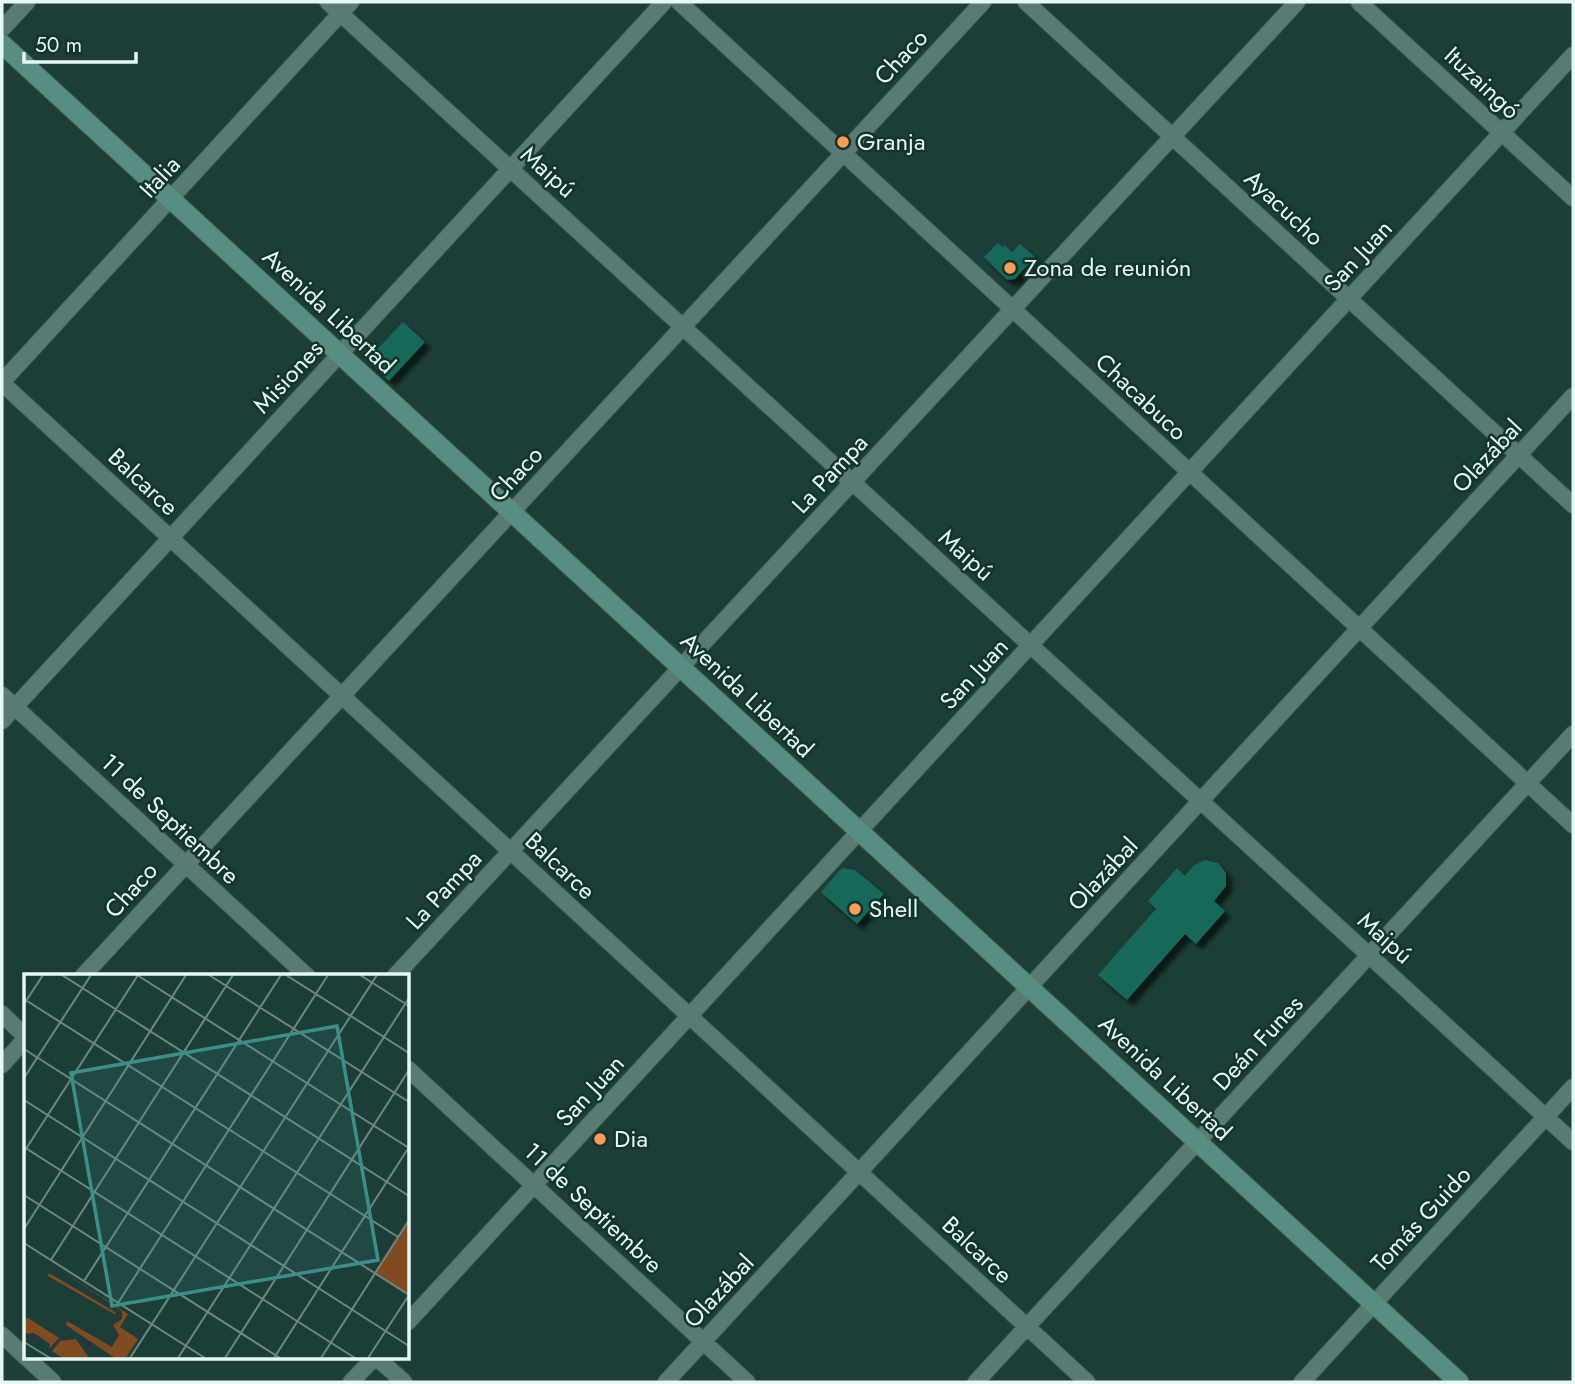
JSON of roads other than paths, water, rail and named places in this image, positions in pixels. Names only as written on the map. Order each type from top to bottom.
[{"type":"main road","name":"Avenida Libertad","points":[[2,44],[1459,1382]]},
{"type":"street","points":[[2,29],[27,2]]},
{"type":"street","name":"Misiones","points":[[2,721],[664,2]]},
{"type":"street","name":"Chacabuco","points":[[679,2],[1573,825]]},
{"type":"street","name":"Chaco","points":[[85,974],[983,2]]},
{"type":"street","name":"Ayacucho","points":[[1026,2],[1573,505]]},
{"type":"street","name":"La Pampa","points":[[396,974],[1297,2]]},
{"type":"street","name":"Ituzaingó","points":[[1359,2],[1573,198]]},
{"type":"street","name":"Maipú","points":[[340,5],[510,168],[1573,1142]]},
{"type":"street","name":"Italia","points":[[2,383],[171,199],[340,5]]},
{"type":"street","name":"San Juan","points":[[410,1320],[1573,55]]},
{"type":"street","name":"Balcarce","points":[[2,383],[1087,1382]]},
{"type":"street","name":"Olazábal","points":[[666,1382],[1573,396]]},
{"type":"street","name":"11 de Septiembre","points":[[2,695],[305,974]]},
{"type":"street","name":"Deán Funes","points":[[976,1382],[1573,734]]},
{"type":"street","points":[[2,1014],[24,1036]]},
{"type":"street","points":[[2,1065],[24,1040]]},
{"type":"street","name":"11 de Septiembre","points":[[410,1071],[747,1382]]},
{"type":"street","name":"Tomás Guido","points":[[1302,1382],[1573,1087]]},
{"type":"street","points":[[2,1335],[24,1350]]},
{"type":"street","points":[[351,1382],[374,1360]]},
{"type":"street","points":[[378,1360],[404,1382]]},
{"type":"street","points":[[43,1363],[53,1382]]},
{"type":"place","name":"Granja","points":[[843,142]]},
{"type":"place","name":"Zona de reunión","points":[[1010,268]]},
{"type":"place","name":"Shell","points":[[855,909]]},
{"type":"place","name":"Dia","points":[[600,1139]]}]
